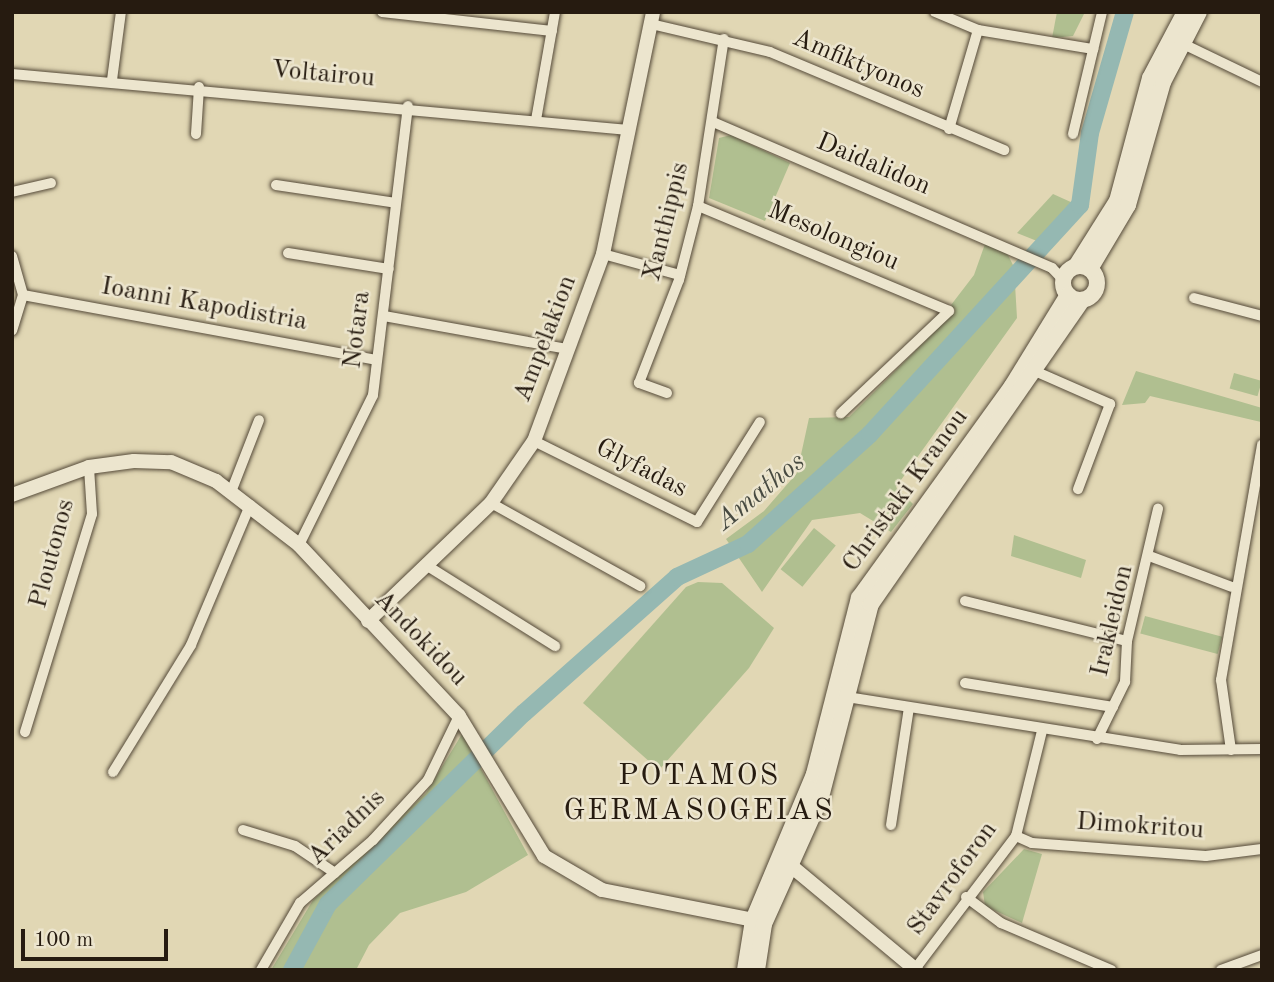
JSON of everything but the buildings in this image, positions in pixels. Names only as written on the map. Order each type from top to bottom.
[{"type":"main road","name":"Christaki Kranou","points":[[757,970],[764,924],[808,792],[859,598],[1012,386],[1072,278],[1128,205],[1185,12]]},
{"type":"main road","name":"Christaki Kranou","points":[[1175,42],[1199,12]]},
{"type":"main road","name":"Christaki Kranou","points":[[745,970],[752,920],[821,797],[863,623],[879,588],[1037,372],[1072,278]]},
{"type":"street","points":[[112,79],[121,12]]},
{"type":"street","points":[[382,12],[488,16],[552,31]]},
{"type":"street","points":[[536,120],[555,12]]},
{"type":"street","points":[[935,12],[978,30],[1093,49]]},
{"type":"street","points":[[1073,134],[1101,12]]},
{"type":"street","name":"Amfiktyonos","points":[[652,18],[724,39],[1004,150]]},
{"type":"street","name":"Ampelakion","points":[[368,621],[429,568],[491,503],[534,440],[603,254],[652,18]]},
{"type":"street","points":[[949,129],[978,30]]},
{"type":"street","name":"Xanthippis","points":[[667,393],[639,383],[680,275],[698,206],[724,39]]},
{"type":"street","points":[[1175,42],[1262,82]]},
{"type":"street","name":"Voltairou","points":[[12,74],[199,86],[628,130]]},
{"type":"street","points":[[196,134],[199,86]]},
{"type":"street","name":"Notara","points":[[299,545],[373,395],[408,106]]},
{"type":"street","name":"Daidalidon","points":[[713,121],[1072,278]]},
{"type":"street","points":[[12,192],[51,183]]},
{"type":"street","points":[[276,185],[396,203]]},
{"type":"street","name":"Mesolongiou","points":[[698,206],[949,311],[841,413]]},
{"type":"street","points":[[288,253],[388,269]]},
{"type":"street","points":[[603,254],[680,275]]},
{"type":"street","points":[[12,256],[23,295],[12,330]]},
{"type":"street","name":"Ioanni Kapodistria","points":[[23,295],[376,360]]},
{"type":"street","points":[[1194,298],[1262,316]]},
{"type":"street","points":[[383,316],[568,349]]},
{"type":"street","points":[[1037,372],[1110,404],[1078,489]]},
{"type":"street","points":[[231,492],[259,420]]},
{"type":"street","name":"Glyfadas","points":[[534,440],[697,522],[760,422]]},
{"type":"street","points":[[1231,750],[1221,680],[1233,587],[1262,445]]},
{"type":"street","name":"Andokidou","points":[[12,495],[89,467],[171,462],[231,492],[299,545],[459,716],[477,738],[496,771],[528,839],[568,875],[631,898],[752,920]]},
{"type":"street","name":"Ploutonos","points":[[25,732],[93,514],[89,467]]},
{"type":"street","points":[[491,503],[640,586]]},
{"type":"street","points":[[113,772],[191,645],[250,505]]},
{"type":"street","name":"Irakleidon","points":[[1097,739],[1125,682],[1127,641],[1152,557],[1158,509]]},
{"type":"street","points":[[1152,557],[1233,587]]},
{"type":"street","points":[[429,568],[555,646]]},
{"type":"street","points":[[965,601],[1127,641]]},
{"type":"street","points":[[965,682],[1113,707]]},
{"type":"street","points":[[847,697],[1097,739],[1231,750],[1262,749]]},
{"type":"street","points":[[891,824],[909,708]]},
{"type":"street","name":"Ariadnis","points":[[261,970],[300,903],[335,873],[428,780],[459,716]]},
{"type":"street","name":"Stavroforon","points":[[916,969],[966,897],[1016,836],[1042,731]]},
{"type":"street","points":[[243,831],[295,846],[335,873]]},
{"type":"street","name":"Dimokritou","points":[[1016,836],[1032,843],[1206,856],[1262,849]]},
{"type":"street","points":[[783,861],[916,969]]},
{"type":"street","points":[[966,897],[1001,923],[1111,970]]},
{"type":"street","points":[[1221,970],[1262,955]]},
{"type":"green space","points":[[1057,12],[1085,12],[1073,36],[1052,38]]},
{"type":"green space","points":[[731,135],[790,163],[765,221],[709,198],[719,138]]},
{"type":"green space","points":[[1053,194],[1073,203],[1037,241],[1017,233]]},
{"type":"green space","points":[[985,244],[1007,253],[1014,267],[1017,318],[896,487],[913,504],[891,532],[860,513],[812,520],[762,592],[726,539],[764,511],[797,473],[809,418],[849,417],[955,311],[951,305],[974,275]]},
{"type":"green space","points":[[1136,371],[1262,408],[1261,422],[1150,396],[1145,403],[1122,405]]},
{"type":"green space","points":[[1234,373],[1262,381],[1257,396],[1230,388]]},
{"type":"green space","points":[[814,528],[836,546],[802,587],[781,569]]},
{"type":"green space","points":[[1014,535],[1086,560],[1081,578],[1011,556]]},
{"type":"green space","points":[[698,582],[722,583],[774,628],[749,668],[659,770],[583,703],[686,587]]},
{"type":"green space","points":[[1145,616],[1222,637],[1218,654],[1140,633]]},
{"type":"green space","points":[[462,734],[528,855],[466,892],[400,913],[369,945],[356,970],[271,970],[313,900],[426,793]]},
{"type":"green space","points":[[1024,849],[1042,854],[1022,923],[985,906],[983,892]]},
{"type":"waterway","name":"Amathos","points":[[292,970],[328,904],[524,713],[677,577],[748,544],[870,434],[1080,205],[1090,133],[1125,12]]},
{"type":"district","name":"POTAMOS GERMASOGEIAS","points":[[699,793]]}]
